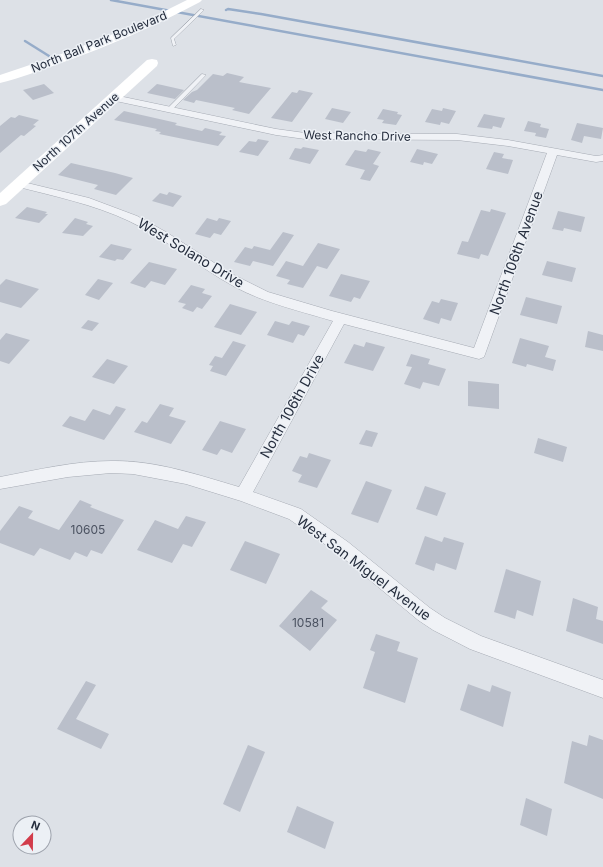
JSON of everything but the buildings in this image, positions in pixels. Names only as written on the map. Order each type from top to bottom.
[{"type":"street","name":"North Ball Park Boulevard","points":[[0,79],[91,47],[195,5]]},
{"type":"street","name":"North 107th Avenue","points":[[0,201],[152,63]]},
{"type":"street","name":"West Rancho Drive","points":[[114,98],[269,131],[305,136],[457,137],[508,143],[596,159],[603,158]]},
{"type":"street","name":"North 106th Avenue","points":[[479,354],[553,151]]},
{"type":"street","name":"West Solano Drive","points":[[19,184],[92,203],[119,212],[148,226],[217,272],[272,298],[341,318],[479,354]]},
{"type":"street","name":"North 106th Drive","points":[[243,495],[341,318]]},
{"type":"street","name":"West San Miguel Avenue","points":[[0,483],[76,470],[111,467],[133,468],[186,478],[243,495],[295,514],[342,547],[424,614],[458,635],[476,643],[603,689]]},
{"type":"lane","points":[[174,45],[172,39],[187,23],[195,5]]},
{"type":"lane","points":[[170,109],[204,75]]},
{"type":"waterway","points":[[111,0],[603,90]]},
{"type":"waterway","points":[[226,10],[228,9],[261,14],[603,76]]},
{"type":"waterway","points":[[25,41],[49,56]]}]
